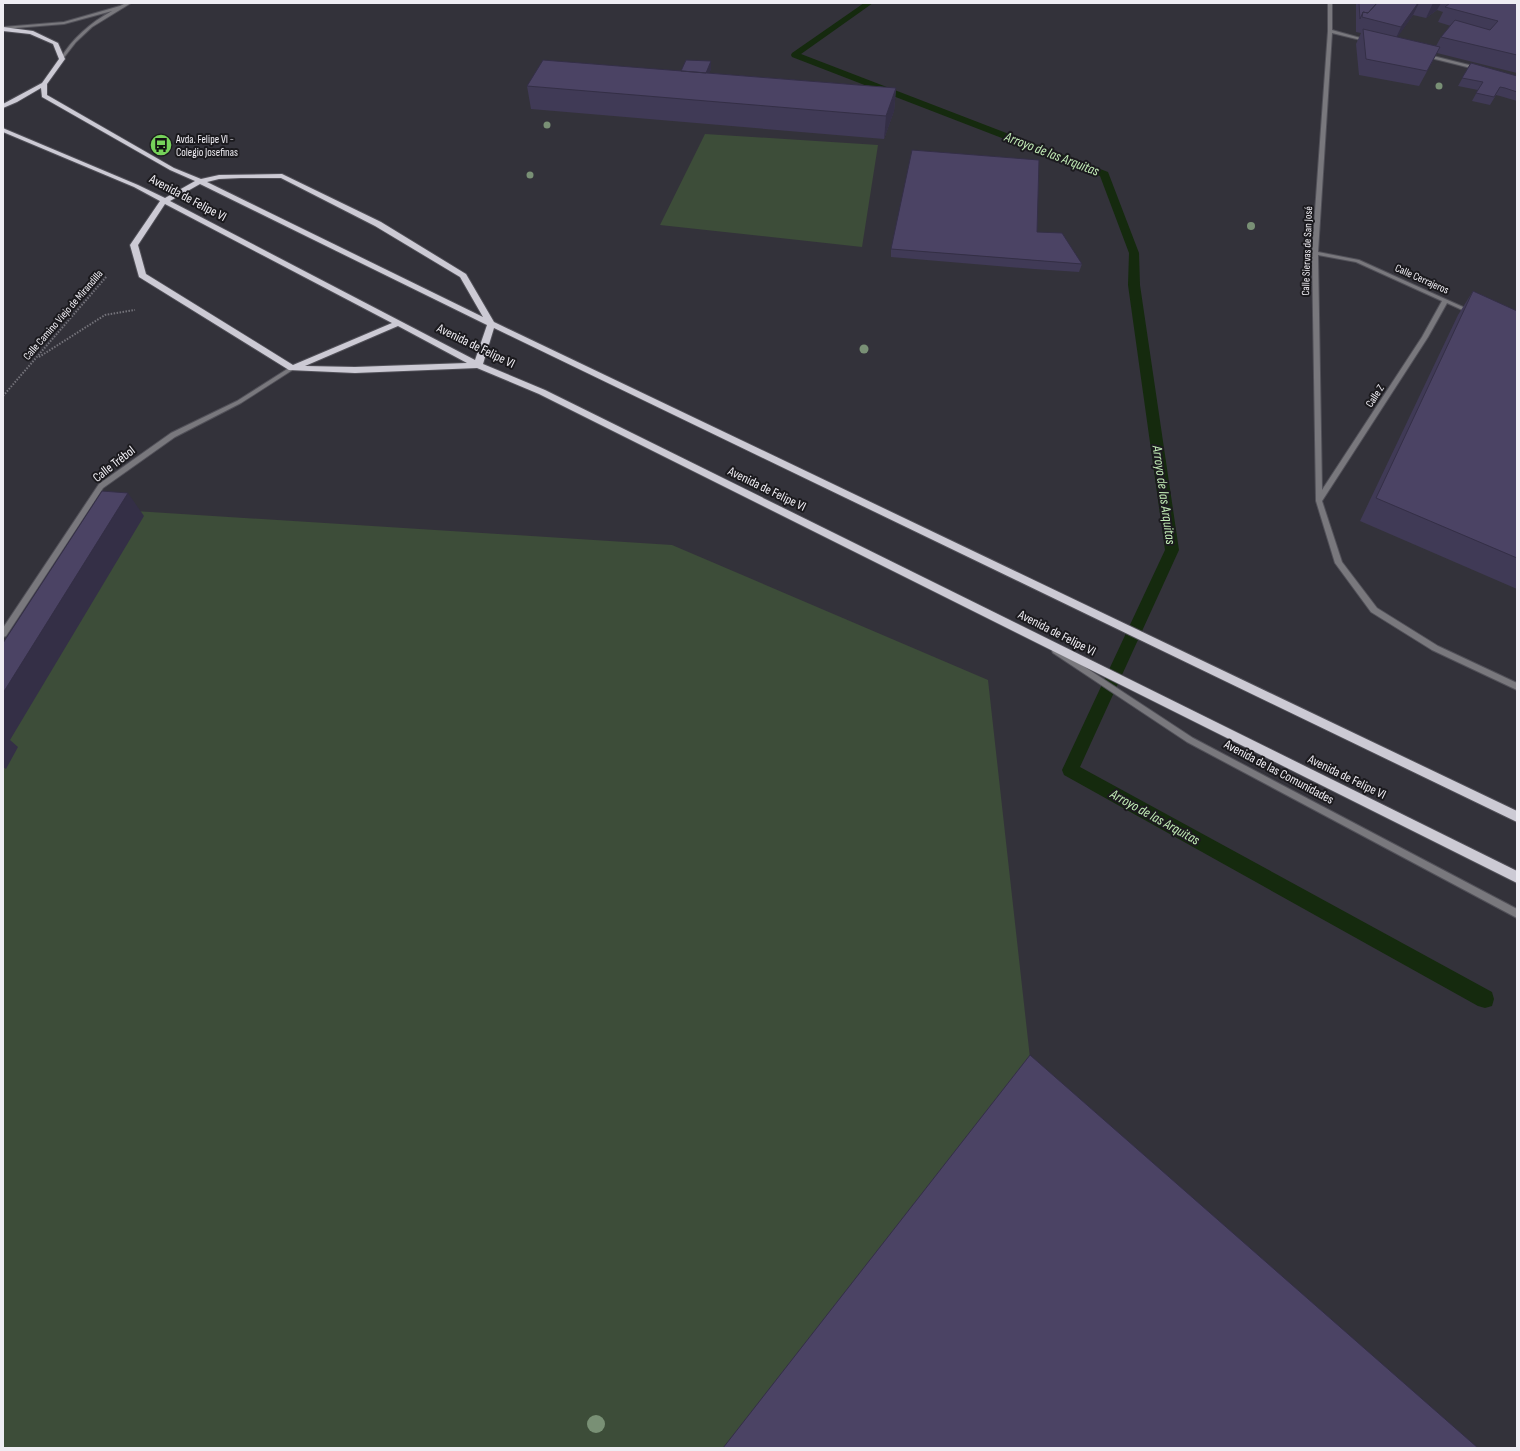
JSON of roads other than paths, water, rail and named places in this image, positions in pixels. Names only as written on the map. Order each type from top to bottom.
[{"type":"highway","points":[[3,29],[31,32],[55,43],[62,58],[44,84],[15,101],[3,106]]},
{"type":"highway","name":"Avenida de Felipe VI","points":[[44,84],[44,96],[172,169],[200,181],[490,324],[1517,818]]},
{"type":"highway","name":"Avenida de Felipe VI","points":[[3,130],[136,186],[163,202],[400,323],[478,365],[542,392],[1517,877]]},
{"type":"highway","points":[[219,176],[282,176],[378,224],[463,276],[490,324],[478,365],[355,370],[292,368],[142,275],[134,245],[163,202],[200,181],[219,176]]},
{"type":"highway","points":[[292,368],[400,323]]},
{"type":"street","points":[[62,58],[76,38],[129,3]]},
{"type":"street","name":"Calle Siervas de San José","points":[[1319,501],[1315,253],[1330,32],[1330,3]]},
{"type":"street","points":[[3,29],[64,23],[120,8]]},
{"type":"street","points":[[1330,32],[1375,43]]},
{"type":"street","points":[[1420,54],[1487,71]]},
{"type":"street","name":"Calle Cerrajeros","points":[[1315,253],[1357,261],[1474,313]]},
{"type":"street","name":"Calle Z","points":[[1319,501],[1425,337],[1445,300]]},
{"type":"street","name":"Calle Trébol","points":[[3,634],[101,486],[173,435],[239,402],[292,368]]},
{"type":"street","points":[[1319,501],[1339,563],[1374,610],[1435,648],[1517,688]]},
{"type":"street","name":"Avenida de las Comunidades","points":[[1038,639],[1190,740],[1517,914]]},
{"type":"waterway","name":"Arroyo de las Arquitas","points":[[869,3],[795,55],[1104,174],[1134,253],[1134,285],[1172,550],[1070,770],[1485,999]]},
{"type":"place","name":"Avda. Felipe VI - Colegio Josefinas","points":[[161,145]]}]
